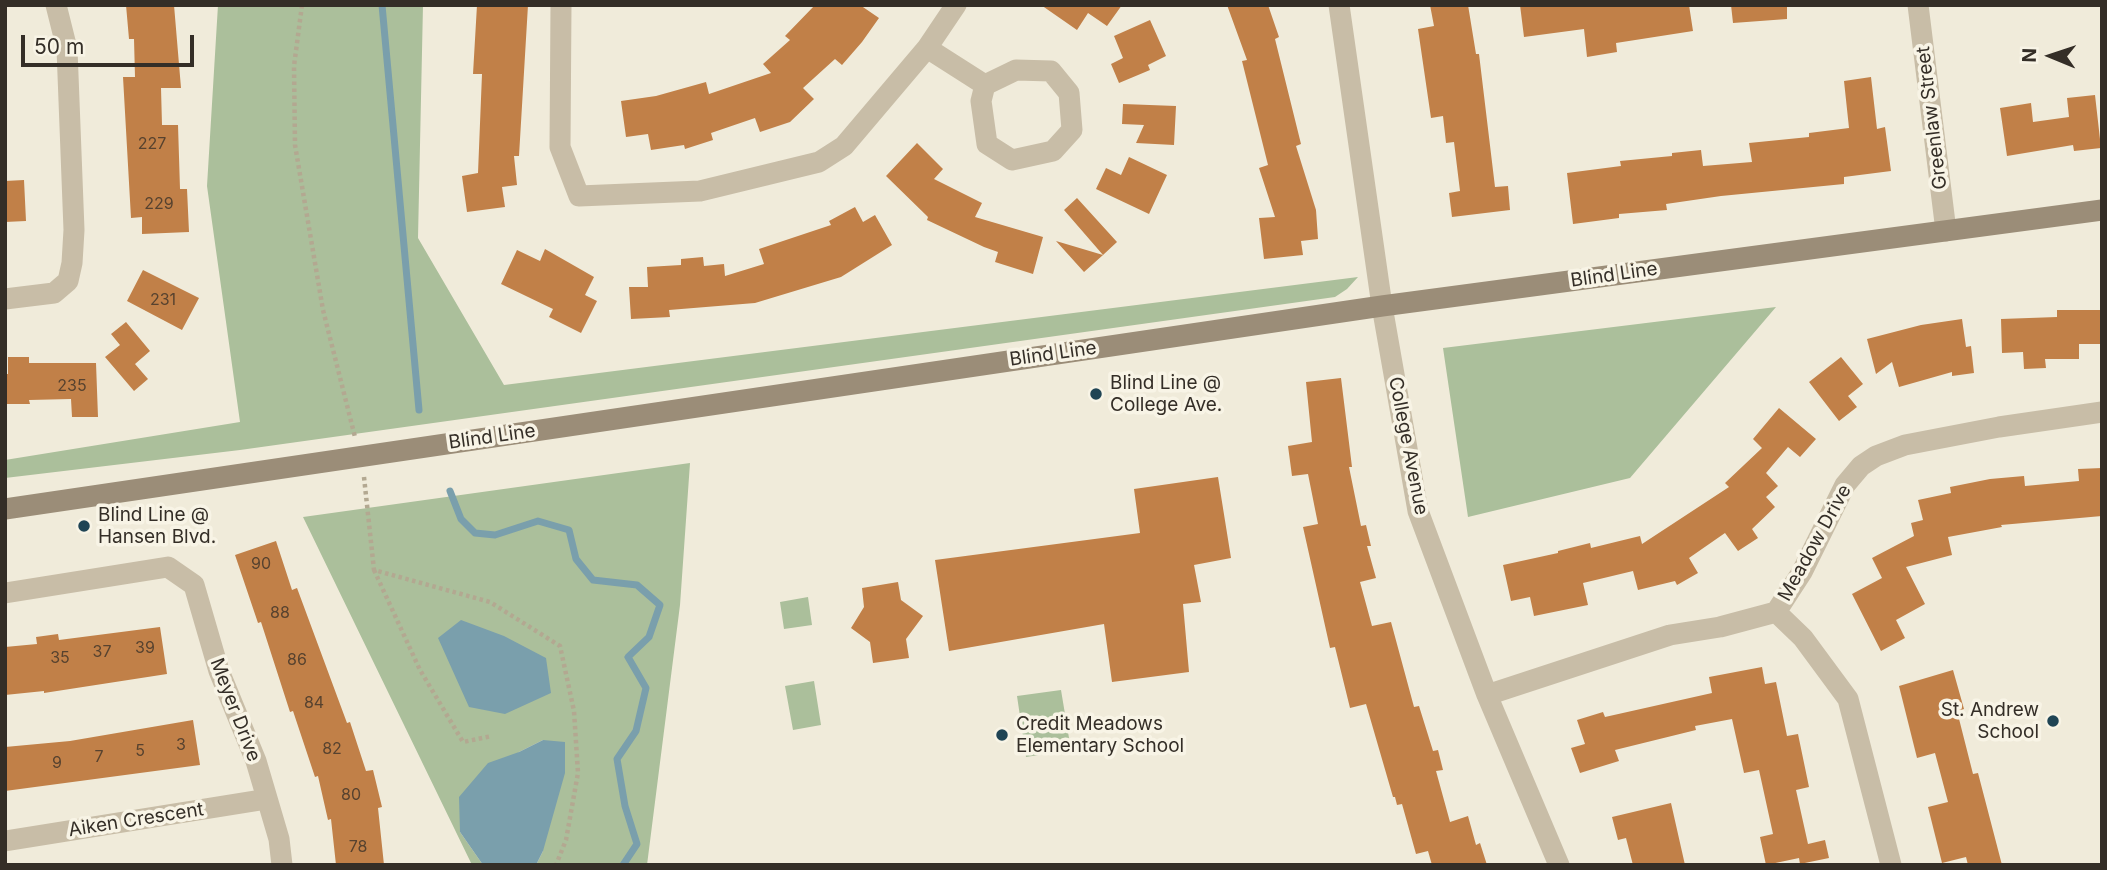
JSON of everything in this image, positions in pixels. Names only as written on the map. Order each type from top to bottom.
[{"type":"street","points":[[5,299],[54,293],[68,281],[72,263],[74,230],[67,49],[56,5]]},
{"type":"street","points":[[561,5],[560,147],[579,196],[700,191],[819,162],[844,146],[927,48],[956,5]]},
{"type":"street","name":"College Avenue","points":[[1339,5],[1382,306],[1418,511],[1487,695],[1559,865]]},
{"type":"street","name":"Greenlaw Street","points":[[1918,5],[1945,231]]},
{"type":"street","points":[[927,48],[985,85]]},
{"type":"street","points":[[1016,70],[1051,71],[1069,93],[1072,130],[1053,151],[1012,160],[987,144],[981,101],[985,85],[1016,70]]},
{"type":"street","name":"Blind Line","points":[[5,509],[1382,306],[2102,210]]},
{"type":"street","name":"Meadow Drive","points":[[1487,695],[1670,635],[1720,627],[1776,612],[1802,572],[1845,485],[1861,466],[1875,456],[1905,445],[1999,427],[2102,412]]},
{"type":"street","name":"Meyer Drive","points":[[5,593],[168,567],[194,585],[219,671],[256,761],[279,839],[282,865]]},
{"type":"street","points":[[1776,612],[1803,638],[1848,699],[1891,865]]},
{"type":"street","name":"Aiken Crescent","points":[[5,841],[267,799]]},
{"type":"path","points":[[302,5],[295,66],[295,145],[323,310],[366,488],[374,570],[420,670],[463,742],[492,737]]},
{"type":"path","points":[[374,570],[490,603],[560,646],[574,710],[578,772],[566,840],[556,865]]},
{"type":"green space","points":[[218,5],[423,5],[418,238],[504,385],[1358,277],[1335,297],[240,450],[5,478],[5,460],[240,422],[207,186]]},
{"type":"green space","points":[[1776,307],[1630,478],[1468,517],[1443,348]]},
{"type":"green space","points":[[690,463],[680,605],[647,865],[536,865],[543,851],[543,740],[519,752],[460,832],[483,865],[472,865],[303,517]]},
{"type":"green space","points":[[808,597],[812,625],[784,629],[780,602]]},
{"type":"green space","points":[[814,681],[821,725],[793,730],[785,686]]},
{"type":"green space","points":[[1061,690],[1071,750],[1026,757],[1017,696]]},
{"type":"water","points":[[461,620],[504,636],[546,658],[551,693],[505,714],[469,707],[438,638]]},
{"type":"water","points":[[543,740],[565,742],[565,773],[543,851],[536,865],[483,865],[460,832],[459,797],[488,763]]},
{"type":"building","points":[[126,5],[174,5],[181,88],[161,88],[162,125],[178,125],[180,189],[187,189],[189,232],[142,234],[142,217],[131,218],[123,77],[135,77],[134,39],[129,39]]},
{"type":"building","points":[[477,5],[528,5],[519,156],[514,156],[517,185],[502,187],[505,207],[467,212],[462,176],[478,173],[482,74],[473,74]]},
{"type":"building","points":[[815,5],[860,5],[879,18],[842,65],[835,59],[803,88],[814,99],[790,122],[760,132],[755,118],[711,133],[713,140],[685,149],[684,145],[651,150],[648,134],[626,137],[621,101],[656,96],[706,82],[709,94],[771,73],[763,64],[790,40],[785,36]]},
{"type":"building","points":[[1041,5],[1122,5],[1107,26],[1088,13],[1077,30]]},
{"type":"building","points":[[1227,5],[1268,5],[1279,37],[1275,39],[1301,144],[1296,146],[1316,210],[1318,239],[1301,241],[1303,255],[1264,259],[1259,218],[1275,217],[1259,168],[1268,165],[1242,61],[1247,60]]},
{"type":"building","points":[[1430,5],[1468,5],[1476,54],[1479,54],[1495,187],[1508,186],[1510,210],[1452,217],[1449,193],[1460,191],[1454,142],[1446,143],[1443,116],[1431,118],[1418,29],[1434,26]]},
{"type":"building","points":[[1520,5],[1689,5],[1693,31],[1616,43],[1617,52],[1587,57],[1584,29],[1524,37]]},
{"type":"building","points":[[1731,5],[1787,5],[1787,19],[1733,23]]},
{"type":"building","points":[[1150,20],[1166,56],[1148,65],[1150,70],[1119,83],[1111,64],[1123,58],[1114,36]]},
{"type":"building","points":[[1871,77],[1877,129],[1885,127],[1891,171],[1844,177],[1844,184],[1666,204],[1667,210],[1619,214],[1619,218],[1573,224],[1567,173],[1621,166],[1620,161],[1701,150],[1703,166],[1752,162],[1749,143],[1809,137],[1809,133],[1849,128],[1844,81]]},
{"type":"building","points":[[2095,95],[2101,148],[2074,151],[2073,145],[2007,156],[2000,108],[2031,103],[2033,122],[2069,117],[2067,98]]},
{"type":"building","points":[[1123,104],[1176,106],[1174,145],[1136,143],[1144,125],[1122,124]]},
{"type":"building","points":[[917,143],[943,169],[934,179],[982,203],[975,217],[1043,237],[1033,274],[995,262],[998,252],[927,220],[928,217],[886,176]]},
{"type":"building","points":[[1129,157],[1167,175],[1149,214],[1096,189],[1106,168],[1121,175]]},
{"type":"building","points":[[24,180],[26,221],[5,222],[5,181]]},
{"type":"building","points":[[1077,198],[1117,242],[1103,255],[1064,210]]},
{"type":"building","points":[[855,207],[863,222],[875,215],[892,245],[841,277],[755,303],[669,310],[670,317],[631,319],[629,287],[648,287],[647,267],[681,265],[681,259],[703,257],[704,266],[724,264],[725,276],[764,264],[759,249],[831,225],[829,221]]},
{"type":"building","points":[[1056,241],[1103,255],[1084,272]]},
{"type":"building","points":[[545,249],[594,277],[585,295],[597,301],[581,333],[549,317],[553,309],[501,284],[517,250],[540,261]]},
{"type":"building","points":[[143,270],[199,298],[182,330],[127,301]]},
{"type":"building","points":[[2057,310],[2100,310],[2100,344],[2079,344],[2079,359],[2045,359],[2046,368],[2024,369],[2023,352],[2002,353],[2001,319],[2057,317]]},
{"type":"building","points":[[1962,319],[1966,347],[1971,346],[1974,373],[1952,376],[1952,372],[1899,387],[1892,362],[1876,374],[1867,339],[1921,325]]},
{"type":"building","points":[[126,322],[150,351],[135,364],[148,379],[134,391],[105,357],[120,345],[111,334]]},
{"type":"building","points":[[8,357],[29,357],[29,363],[96,363],[98,417],[72,417],[71,399],[29,400],[30,404],[5,404]]},
{"type":"building","points":[[1841,357],[1863,384],[1848,396],[1857,407],[1839,421],[1809,382]]},
{"type":"building","points":[[1341,378],[1352,467],[1349,467],[1361,526],[1366,525],[1371,546],[1367,546],[1376,578],[1360,582],[1372,626],[1391,622],[1414,707],[1419,706],[1433,751],[1438,750],[1443,770],[1436,771],[1450,822],[1468,816],[1476,845],[1480,843],[1487,865],[1432,865],[1428,851],[1416,854],[1402,804],[1397,805],[1393,797],[1366,704],[1350,708],[1335,647],[1330,648],[1303,527],[1318,524],[1308,474],[1292,476],[1288,446],[1312,442],[1306,382]]},
{"type":"building","points":[[1779,408],[1816,439],[1800,457],[1788,447],[1766,473],[1778,486],[1766,497],[1775,507],[1752,529],[1758,538],[1738,551],[1725,533],[1689,558],[1698,573],[1677,585],[1675,581],[1638,590],[1633,571],[1583,583],[1588,605],[1534,616],[1530,597],[1511,601],[1503,565],[1590,543],[1591,548],[1640,536],[1642,544],[1729,487],[1725,483],[1762,448],[1753,439]]},
{"type":"building","points":[[2102,468],[2102,516],[2001,525],[2002,527],[1948,537],[1952,555],[1906,567],[1925,604],[1896,620],[1905,638],[1881,651],[1852,594],[1882,578],[1872,558],[1914,536],[1911,523],[1923,520],[1918,500],[1951,493],[1950,487],[1990,479],[2024,476],[2025,486],[2079,481],[2078,469]]},
{"type":"building","points":[[1218,477],[1231,558],[1194,565],[1201,602],[1183,604],[1189,672],[1112,682],[1104,624],[949,651],[935,560],[1140,533],[1134,489]]},
{"type":"building","points":[[276,541],[292,590],[297,588],[347,723],[350,722],[366,771],[373,770],[382,807],[378,808],[384,865],[336,865],[331,819],[328,820],[318,776],[315,777],[293,711],[290,712],[261,622],[258,623],[235,555]]},
{"type":"building","points":[[898,582],[901,600],[923,616],[906,639],[909,658],[873,663],[870,642],[851,628],[864,607],[862,588]]},
{"type":"building","points":[[160,627],[167,674],[44,693],[5,695],[5,647],[37,644],[36,637],[58,634],[59,640]]},
{"type":"building","points":[[1762,667],[1765,684],[1776,682],[1787,736],[1798,734],[1809,787],[1796,790],[1808,844],[1825,840],[1829,858],[1800,864],[1799,858],[1766,865],[1760,837],[1773,834],[1759,770],[1744,773],[1732,719],[1695,726],[1696,730],[1615,750],[1619,761],[1580,773],[1571,748],[1585,744],[1577,720],[1603,712],[1605,717],[1712,693],[1709,677]]},
{"type":"building","points":[[1953,670],[1964,709],[1957,711],[1973,774],[1978,773],[2002,865],[1968,865],[1966,857],[1942,863],[1928,807],[1948,802],[1935,753],[1917,758],[1899,686]]},
{"type":"building","points":[[193,720],[200,765],[5,791],[5,747],[70,741]]},
{"type":"building","points":[[1671,803],[1685,865],[1633,865],[1626,838],[1618,840],[1612,817]]},
{"type":"waterway","points":[[382,5],[419,410]]},
{"type":"waterway","points":[[450,491],[461,519],[475,533],[495,535],[538,521],[569,530],[576,559],[593,580],[637,585],[660,605],[649,637],[628,657],[646,688],[636,731],[617,759],[625,806],[637,844],[623,865]]},
{"type":"place","name":"Blind Line @ College Ave.","points":[[1096,394]]},
{"type":"place","name":"Blind Line @ Hansen Blvd.","points":[[84,526]]},
{"type":"place","name":"St. Andrew School","points":[[2053,721]]},
{"type":"place","name":"Credit Meadows Elementary School","points":[[1002,735]]}]
